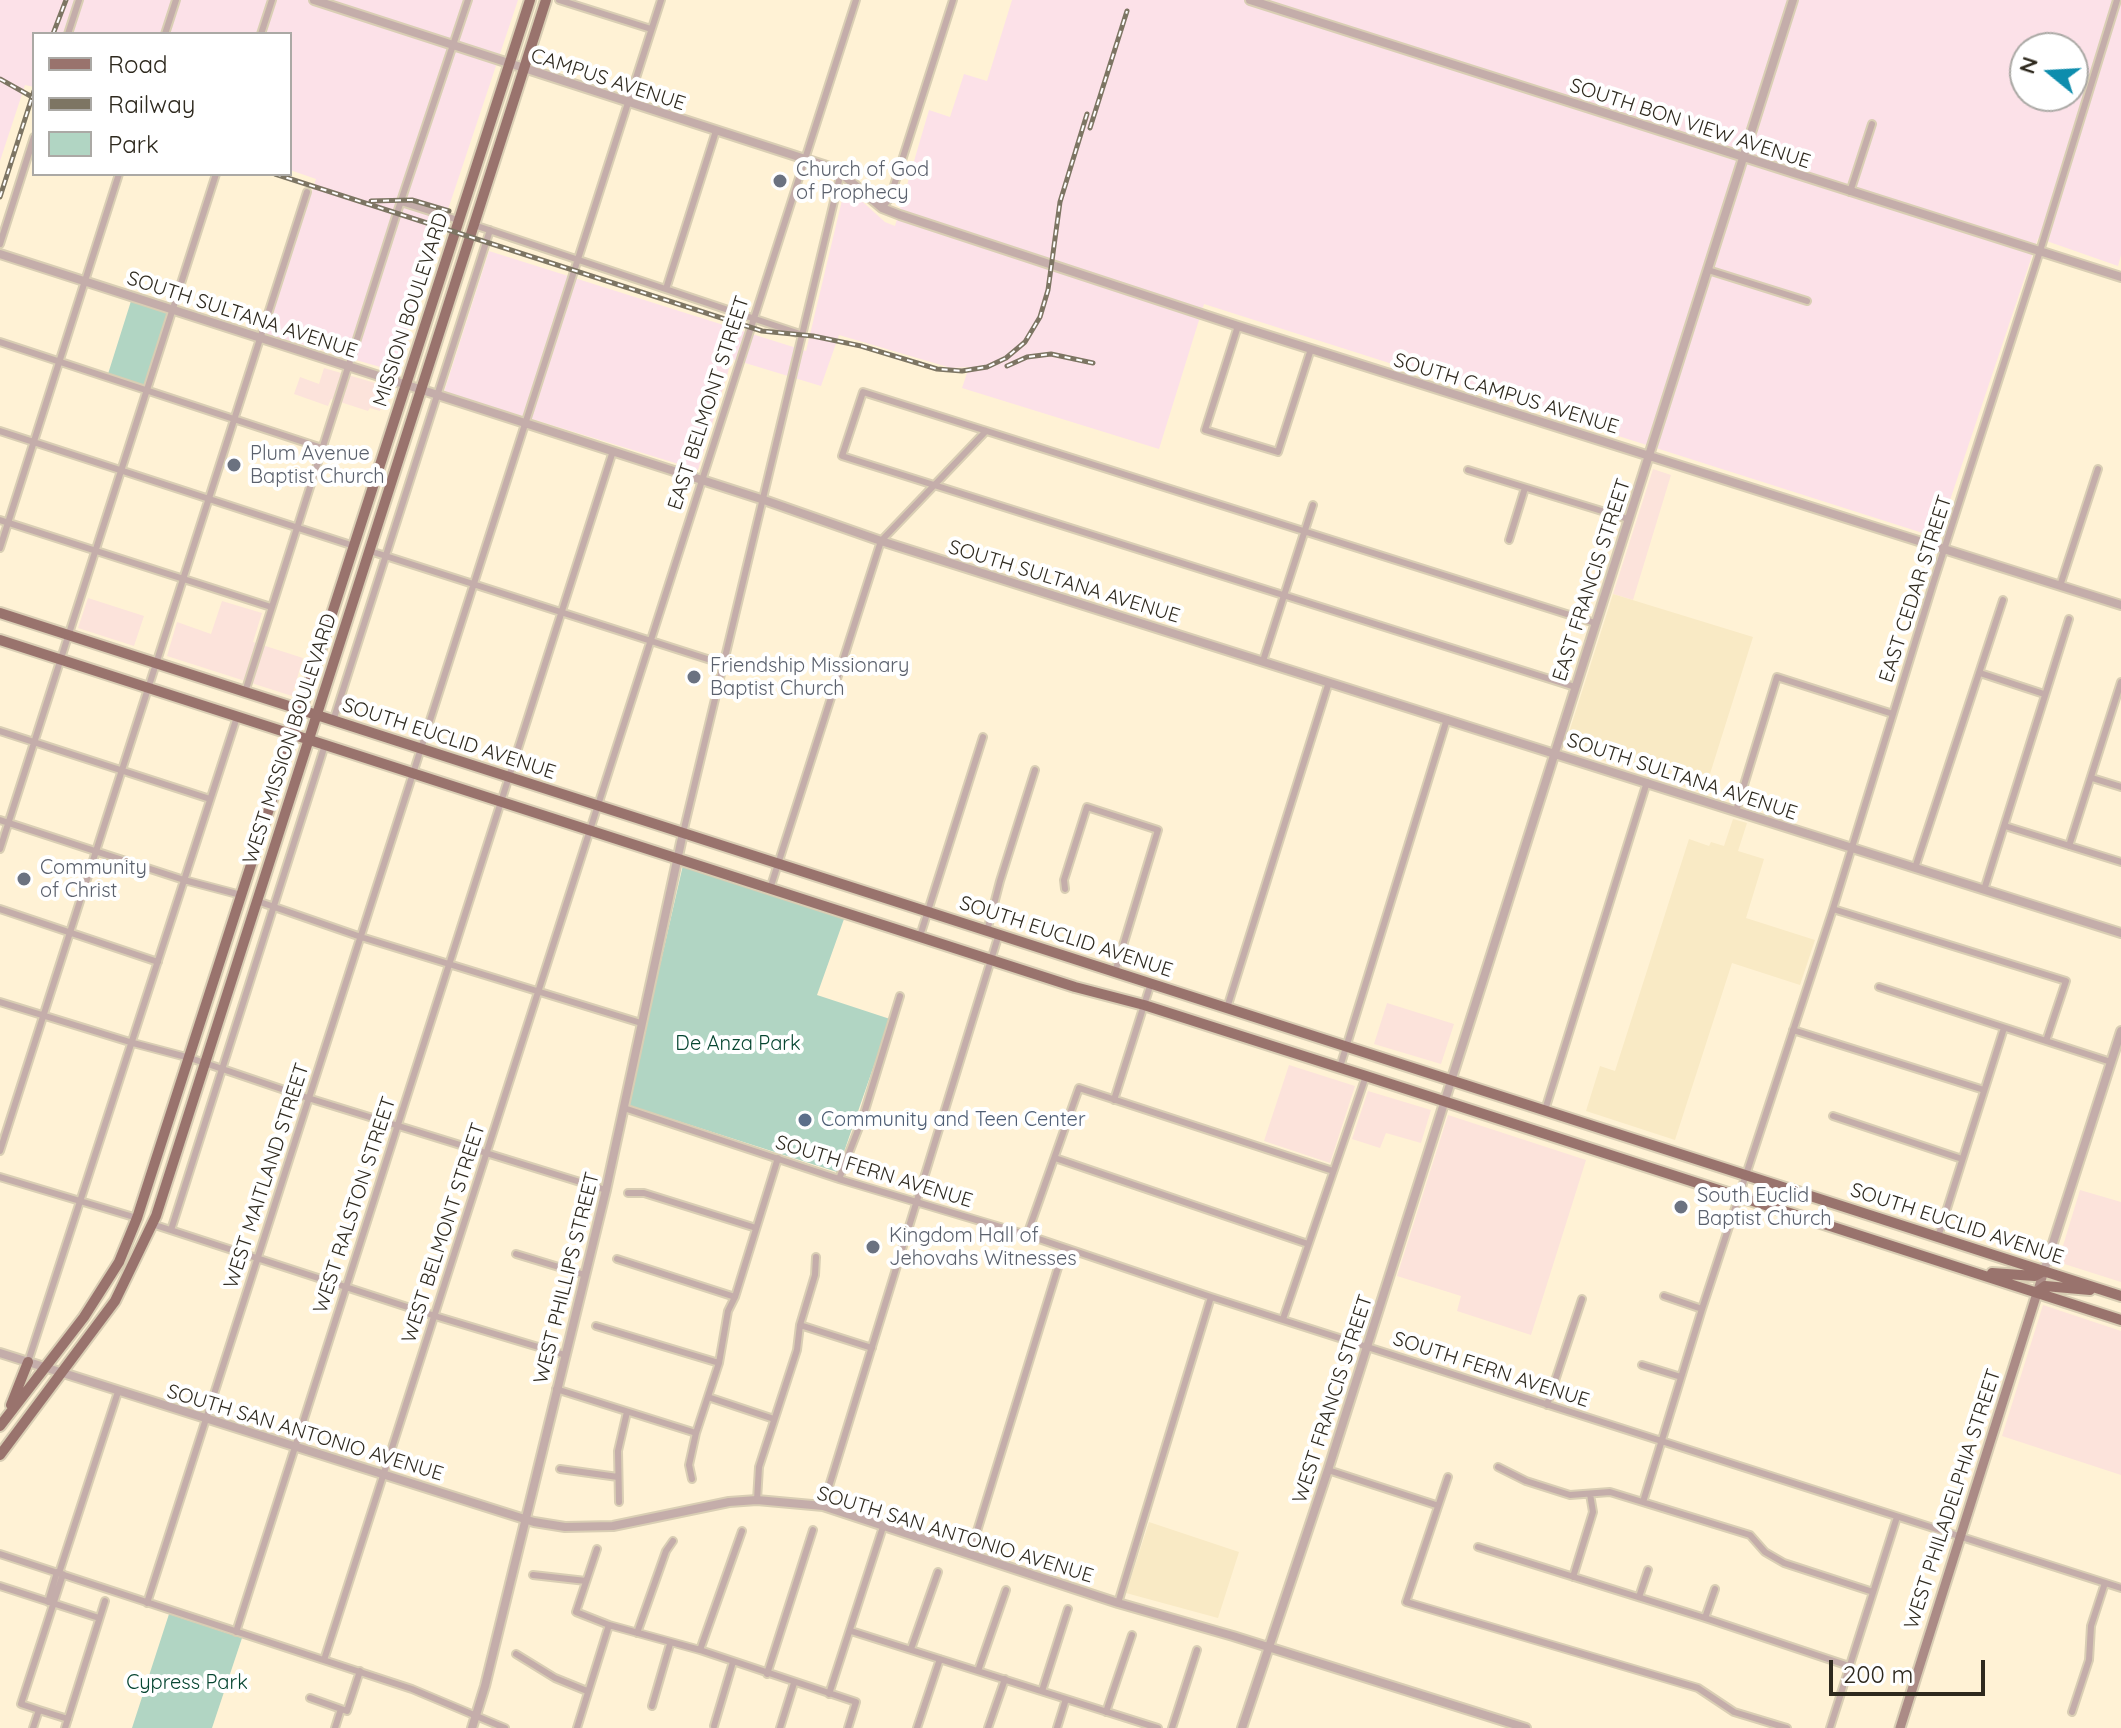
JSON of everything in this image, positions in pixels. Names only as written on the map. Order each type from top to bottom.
[{"type":"main road","name":"MISSION BOULEVARD","points":[[300,716],[530,0]]},
{"type":"main road","name":"WEST MISSION BOULEVARD","points":[[0,1455],[115,1301],[152,1224],[546,0]]},
{"type":"main road","name":"SOUTH EUCLID AVENUE","points":[[0,613],[245,692],[300,716],[317,715],[419,755],[596,811],[683,833],[1597,1127],[1889,1245],[1958,1267],[2116,1294]]},
{"type":"main road","name":"SOUTH EUCLID AVENUE","points":[[0,640],[1075,987],[1144,1005],[1589,1148],[1938,1237],[2121,1320]]},
{"type":"main road","name":"WEST MISSION BOULEVARD","points":[[0,1426],[84,1317],[119,1262],[137,1218],[300,716]]},
{"type":"main road","points":[[1589,1148],[1597,1127]]},
{"type":"main road","points":[[1889,1245],[1895,1224]]},
{"type":"main road","points":[[1958,1267],[1987,1273],[2032,1276],[2047,1286],[2116,1294]]},
{"type":"main road","name":"WEST PHILADELPHIA STREET","points":[[1900,1728],[2040,1281]]},
{"type":"main road","points":[[7,1416],[28,1362]]},
{"type":"street","points":[[69,32],[79,0]]},
{"type":"street","points":[[166,32],[176,0]]},
{"type":"street","points":[[262,32],[272,0]]},
{"type":"street","name":"CAMPUS AVENUE","points":[[314,0],[841,172],[882,208]]},
{"type":"street","points":[[245,692],[468,0]]},
{"type":"street","points":[[559,0],[651,29]]},
{"type":"street","name":"WEST MAITLAND STREET","points":[[147,1603],[661,0]]},
{"type":"street","name":"EAST BELMONT STREET","points":[[596,811],[856,0]]},
{"type":"street","points":[[882,208],[890,198],[953,0]]},
{"type":"street","name":"SOUTH BON VIEW AVENUE","points":[[1250,0],[2121,277]]},
{"type":"street","name":"EAST FRANCIS STREET","points":[[1450,1078],[1793,0]]},
{"type":"street","name":"EAST CEDAR STREET","points":[[1643,1502],[1702,1309],[1833,909],[2117,0]]},
{"type":"street","points":[[1850,192],[1872,124]]},
{"type":"street","points":[[666,289],[716,131]]},
{"type":"street","points":[[0,244],[32,143]]},
{"type":"street","points":[[683,833],[841,172]]},
{"type":"street","points":[[0,548],[118,176]]},
{"type":"street","points":[[0,849],[215,176]]},
{"type":"street","points":[[0,1151],[307,192]]},
{"type":"street","points":[[401,202],[458,220]]},
{"type":"street","name":"SOUTH CAMPUS AVENUE","points":[[882,208],[1238,326],[2121,605]]},
{"type":"street","points":[[474,225],[803,335]]},
{"type":"street","points":[[333,721],[490,230]]},
{"type":"street","name":"SOUTH SULTANA AVENUE","points":[[0,254],[764,500],[881,541],[2121,933]]},
{"type":"street","points":[[1708,270],[1807,301]]},
{"type":"street","points":[[1238,326],[1205,430],[1278,452],[1311,349]]},
{"type":"street","points":[[0,342],[322,448]]},
{"type":"street","points":[[1575,687],[842,456],[863,392],[1595,623]]},
{"type":"street","points":[[0,431],[354,546]]},
{"type":"street","points":[[770,889],[881,541],[986,431]]},
{"type":"street","name":"WEST RALSTON STREET","points":[[236,1632],[613,451]]},
{"type":"street","points":[[2060,586],[2098,469]]},
{"type":"street","points":[[1468,470],[1628,519]]},
{"type":"street","points":[[1509,540],[1525,488]]},
{"type":"street","points":[[1263,661],[1313,505]]},
{"type":"street","points":[[0,520],[271,607]]},
{"type":"street","points":[[370,551],[723,664]]},
{"type":"street","points":[[1915,868],[2003,600]]},
{"type":"street","points":[[1984,890],[2069,619]]},
{"type":"street","points":[[1980,673],[2044,694]]},
{"type":"street","points":[[1736,811],[1777,677],[1893,714]]},
{"type":"street","points":[[1227,1008],[1329,682]]},
{"type":"street","points":[[2069,846],[2121,682]]},
{"type":"street","points":[[2112,710],[2121,713]]},
{"type":"street","points":[[28,1362],[237,717]]},
{"type":"street","points":[[1340,1067],[1447,719]]},
{"type":"street","points":[[0,731],[210,799]]},
{"type":"street","points":[[920,936],[983,737]]},
{"type":"street","points":[[171,1230],[325,745]]},
{"type":"street","points":[[823,1506],[991,959],[1000,881],[1035,770]]},
{"type":"street","points":[[2092,778],[2121,787]]},
{"type":"street","points":[[1545,1110],[1647,782]]},
{"type":"street","points":[[1065,889],[1064,880],[1087,807],[1158,830],[1115,972]]},
{"type":"street","name":"WEST BELMONT STREET","points":[[324,1660],[596,811]]},
{"type":"street","points":[[0,820],[242,896]]},
{"type":"street","points":[[2005,826],[2121,862]]},
{"type":"street","name":"WEST PHILLIPS STREET","points":[[472,1728],[606,1190],[683,833]]},
{"type":"street","points":[[257,901],[361,937],[641,1023]]},
{"type":"street","points":[[0,909],[158,962]]},
{"type":"street","points":[[1833,909],[2066,981],[2046,1041]]},
{"type":"street","points":[[1114,1100],[1151,983]]},
{"type":"street","points":[[1879,987],[2111,1062]]},
{"type":"street","points":[[839,1179],[863,1117],[900,996]]},
{"type":"street","points":[[0,1002],[190,1058],[486,1155],[606,1190]]},
{"type":"street","points":[[1938,1237],[2004,1028]]},
{"type":"street","points":[[1793,1030],[1984,1090]]},
{"type":"street","points":[[2040,1281],[2121,1031]]},
{"type":"street","points":[[1283,1319],[1366,1076]]},
{"type":"street","name":"WEST FRANCIS STREET","points":[[1242,1728],[1328,1470],[1450,1078]]},
{"type":"street","points":[[1027,1235],[1079,1088],[1333,1171]]},
{"type":"street","name":"SOUTH FERN AVENUE","points":[[624,1108],[2121,1588]]},
{"type":"street","points":[[1833,1116],[1962,1159]]},
{"type":"street","points":[[692,1479],[689,1465],[719,1363],[728,1311],[778,1158]]},
{"type":"street","points":[[1055,1158],[1308,1244]]},
{"type":"street","points":[[0,1177],[137,1218]]},
{"type":"street","points":[[628,1193],[644,1193],[756,1228]]},
{"type":"street","points":[[152,1224],[565,1355]]},
{"type":"street","points":[[970,1554],[1064,1248]]},
{"type":"street","points":[[516,1254],[585,1275]]},
{"type":"street","points":[[757,1500],[759,1467],[797,1350],[800,1325],[815,1275],[816,1257]]},
{"type":"street","points":[[617,1259],[735,1297]]},
{"type":"street","points":[[1664,1296],[1702,1309]]},
{"type":"street","points":[[1118,1603],[1211,1297]]},
{"type":"street","points":[[1547,1405],[1582,1299]]},
{"type":"street","points":[[800,1325],[872,1348]]},
{"type":"street","points":[[596,1326],[719,1363]]},
{"type":"street","name":"SOUTH SAN ANTONIO AVENUE","points":[[0,1353],[525,1519],[565,1527],[613,1526],[729,1502],[757,1500],[823,1506],[1118,1603],[1526,1728]]},
{"type":"street","points":[[1642,1365],[1681,1377]]},
{"type":"street","points":[[556,1389],[696,1433]]},
{"type":"street","points":[[68,1719],[21,1704],[118,1392]]},
{"type":"street","points":[[708,1397],[774,1419]]},
{"type":"street","points":[[619,1502],[618,1451],[627,1412]]},
{"type":"street","points":[[1498,1467],[1526,1481],[1570,1495],[1610,1492],[1750,1535],[1765,1552],[1784,1563],[1873,1592]]},
{"type":"street","points":[[560,1469],[618,1477]]},
{"type":"street","points":[[1328,1470],[1436,1505]]},
{"type":"street","points":[[1448,1477],[1436,1505],[1406,1602],[1698,1688],[1734,1712],[1787,1728]]},
{"type":"street","points":[[1573,1577],[1593,1512],[1590,1494]]},
{"type":"street","points":[[1830,1728],[1897,1517]]},
{"type":"street","points":[[829,1694],[883,1527]]},
{"type":"street","points":[[767,1674],[813,1530]]},
{"type":"street","points":[[700,1650],[742,1531]]},
{"type":"street","points":[[637,1633],[666,1551],[673,1541]]},
{"type":"street","points":[[1478,1547],[1849,1666]]},
{"type":"street","points":[[597,1549],[576,1612],[856,1702],[848,1728]]},
{"type":"street","points":[[0,1554],[360,1671],[505,1728]]},
{"type":"street","points":[[1639,1597],[1648,1570]]},
{"type":"street","points":[[911,1649],[938,1572]]},
{"type":"street","points":[[533,1575],[586,1581]]},
{"type":"street","points":[[2072,1712],[2089,1660],[2091,1626],[2105,1583]]},
{"type":"street","points":[[0,1586],[99,1618]]},
{"type":"street","points":[[1705,1618],[1715,1589]]},
{"type":"street","points":[[978,1671],[1006,1590]]},
{"type":"street","points":[[65,1728],[105,1601]]},
{"type":"street","points":[[1042,1691],[1068,1609]]},
{"type":"street","points":[[577,1728],[609,1625]]},
{"type":"street","points":[[851,1631],[1158,1728]]},
{"type":"street","points":[[1106,1712],[1132,1635]]},
{"type":"street","points":[[652,1706],[670,1644]]},
{"type":"street","points":[[1172,1728],[1197,1650]]},
{"type":"street","points":[[516,1654],[555,1678],[587,1691]]},
{"type":"street","points":[[917,1728],[940,1659]]},
{"type":"street","points":[[714,1726],[733,1662]]},
{"type":"street","points":[[310,1698],[347,1711],[360,1671]]},
{"type":"street","points":[[988,1728],[1005,1679]]},
{"type":"street","points":[[780,1728],[794,1683]]},
{"type":"street","points":[[1057,1728],[1066,1699]]},
{"type":"street","points":[[335,1728],[341,1709]]},
{"type":"street","points":[[33,1728],[39,1710]]},
{"type":"street","points":[[1125,1728],[1128,1719]]},
{"type":"shaded area","points":[[0,0],[518,0],[394,371],[266,334],[316,179],[292,171],[292,32],[32,32],[32,87],[25,85],[0,161]]},
{"type":"shaded area","points":[[1012,0],[2121,0],[2121,255],[2118,266],[2038,238],[1940,530],[1929,535],[1204,304],[1159,449],[962,388],[969,367],[951,368],[839,335],[821,386],[732,359],[698,470],[444,392],[489,251],[806,351],[843,196],[855,195],[885,222],[895,226],[929,110],[950,117],[964,74],[987,81]]},
{"type":"shaded area","points":[[324,368],[389,387],[380,411],[370,408],[368,411],[331,399],[328,406],[294,394],[300,377],[319,384]]},
{"type":"shaded area","points":[[1653,469],[1671,475],[1633,600],[1613,594]]},
{"type":"shaded area","points":[[1613,594],[1753,637],[1704,793],[1564,748]]},
{"type":"shaded area","points":[[88,598],[144,616],[134,646],[78,628]]},
{"type":"shaded area","points":[[222,601],[262,613],[253,642],[303,658],[292,696],[167,656],[177,622],[211,634]]},
{"type":"shaded area","points":[[1733,819],[1747,823],[1738,851],[1764,859],[1746,918],[1815,940],[1800,985],[1732,963],[1675,1140],[1586,1111],[1600,1066],[1615,1071],[1689,839],[1709,846],[1711,842],[1724,846]]},
{"type":"shaded area","points":[[1387,1003],[1454,1024],[1441,1064],[1374,1044]]},
{"type":"shaded area","points":[[1289,1065],[1355,1086],[1330,1163],[1264,1141]]},
{"type":"shaded area","points":[[1368,1091],[1431,1110],[1421,1143],[1386,1133],[1380,1148],[1352,1139]]},
{"type":"shaded area","points":[[1448,1115],[1586,1160],[1531,1335],[1457,1311],[1461,1296],[1397,1276]]},
{"type":"shaded area","points":[[2080,1190],[2121,1202],[2121,1282],[2058,1262]]},
{"type":"shaded area","points":[[2043,1305],[2121,1331],[2121,1475],[2002,1436]]},
{"type":"shaded area","points":[[1149,1522],[1239,1552],[1218,1618],[1126,1593]]},
{"type":"green space","points":[[131,301],[168,313],[145,386],[108,374]]},
{"type":"green space","name":"De Anza Park","points":[[683,865],[844,919],[817,995],[890,1019],[837,1172],[628,1105]]},
{"type":"green space","name":"Cypress Park","points":[[169,1614],[242,1638],[212,1728],[132,1728]]},
{"type":"railway","points":[[54,32],[66,0]]},
{"type":"railway","points":[[1090,128],[1127,11]]},
{"type":"railway","points":[[0,79],[32,97]]},
{"type":"railway","points":[[0,197],[32,97]]},
{"type":"railway","points":[[281,176],[762,331],[813,336],[861,346],[937,369],[962,371],[987,367],[1006,358],[1025,342],[1040,317],[1048,290],[1060,202],[1087,114]]},
{"type":"railway","points":[[371,201],[412,200],[449,211]]},
{"type":"railway","points":[[1007,366],[1027,357],[1051,354],[1093,363]]},
{"type":"place","name":"Church of God of Prophecy","points":[[780,181]]},
{"type":"place","name":"Plum Avenue Baptist Church","points":[[234,465]]},
{"type":"place","name":"Friendship Missionary Baptist Church","points":[[694,677]]},
{"type":"place","name":"Community of Christ","points":[[24,879]]},
{"type":"place","name":"Community and Teen Center","points":[[805,1120]]},
{"type":"place","name":"South Euclid Baptist Church","points":[[1681,1207]]},
{"type":"place","name":"Kingdom Hall of Jehovahs Witnesses","points":[[873,1247]]}]
